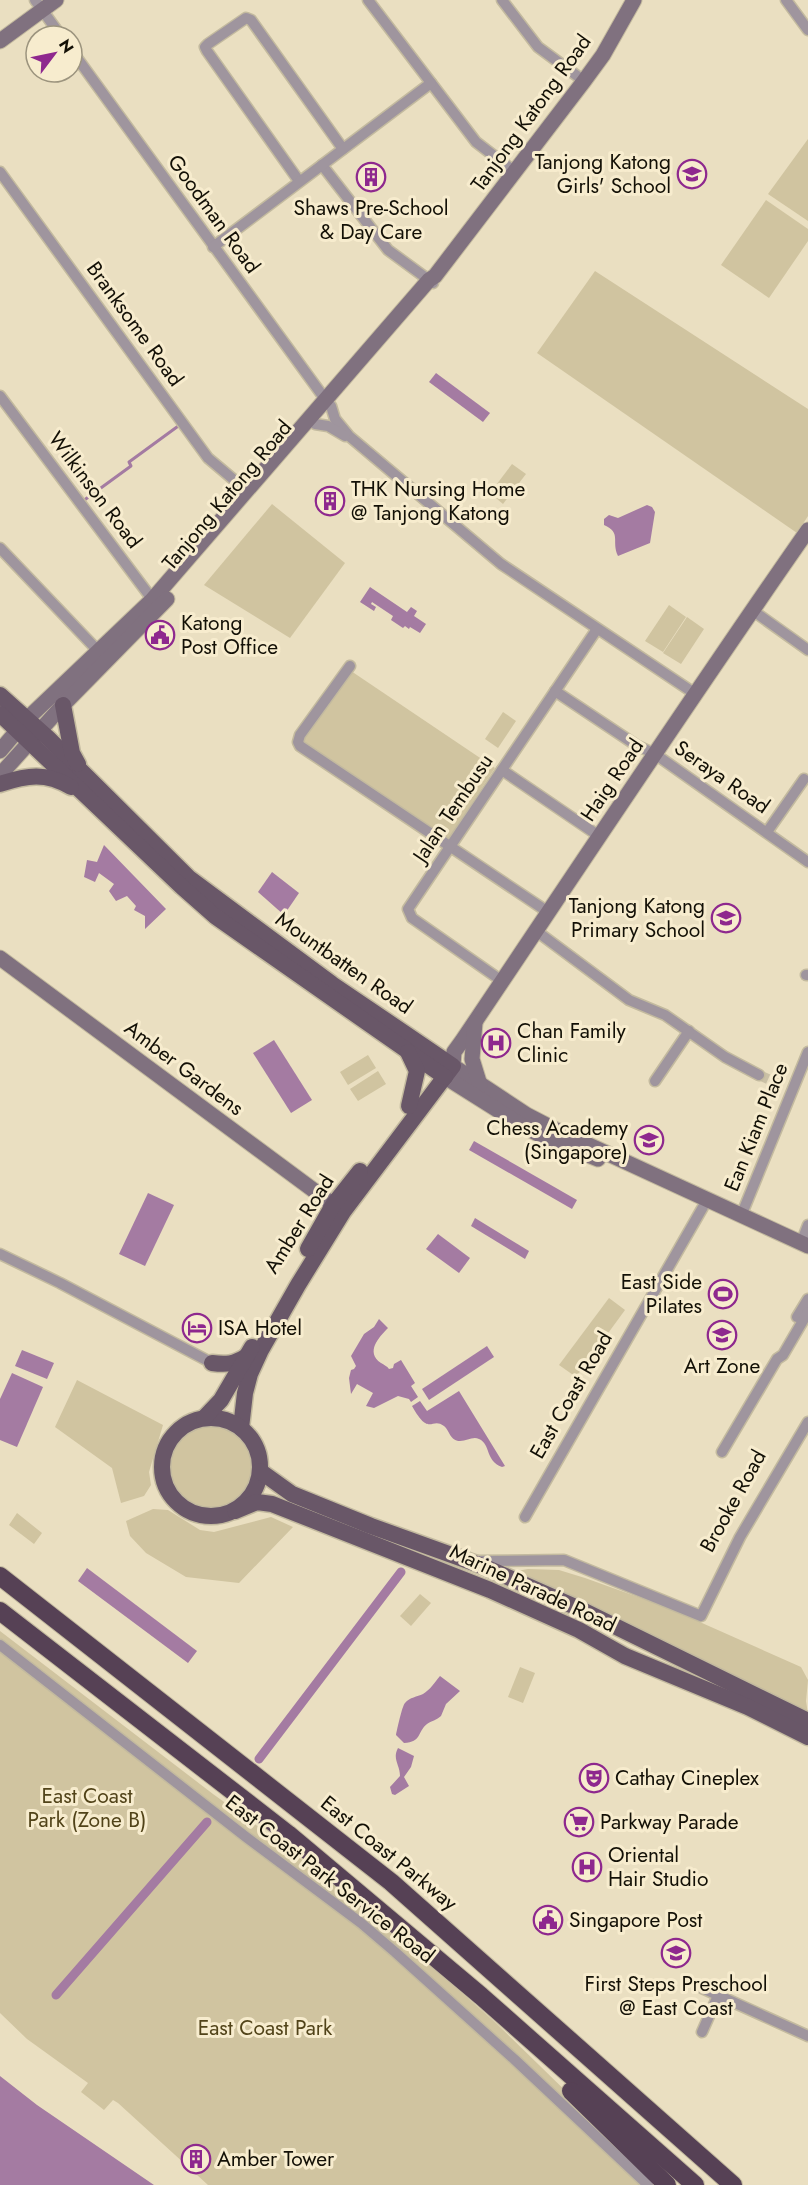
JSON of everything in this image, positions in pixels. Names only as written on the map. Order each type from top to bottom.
[{"type":"highway","name":"East Coast Parkway","points":[[0,1576],[391,1882],[733,2185]]},
{"type":"highway","points":[[0,1611],[288,1834],[481,1996],[695,2185]]},
{"type":"highway","points":[[481,1996],[507,2028],[667,2185]]},
{"type":"main road","points":[[0,41],[39,5],[56,0]]},
{"type":"main road","name":"Tanjong Katong Road","points":[[156,604],[246,490],[328,402],[432,280],[603,55],[633,0]]},
{"type":"main road","name":"Tanjong Katong Road","points":[[28,730],[156,604],[315,424],[328,402]]},
{"type":"main road","name":"Haig Road","points":[[447,1067],[535,930],[694,693],[808,530]]},
{"type":"main road","name":"Tanjong Katong Road","points":[[28,730],[63,705],[103,656]]},
{"type":"main road","name":"Mountbatten Road","points":[[0,695],[28,730],[189,878],[447,1067],[523,1126],[546,1138],[706,1204]]},
{"type":"main road","points":[[0,784],[35,776],[82,782],[72,753],[63,705]]},
{"type":"main road","name":"Mountbatten Road","points":[[0,714],[28,730]]},
{"type":"main road","points":[[0,751],[28,730]]},
{"type":"main road","points":[[0,775],[28,730]]},
{"type":"main road","name":"Mountbatten Road","points":[[82,782],[182,887],[216,917],[405,1049],[447,1067],[480,1084],[552,1128],[706,1204]]},
{"type":"main road","name":"Amber Gardens","points":[[0,958],[338,1209]]},
{"type":"main road","points":[[476,1020],[472,1059],[480,1084]]},
{"type":"main road","points":[[405,1049],[416,1065],[417,1071],[409,1106]]},
{"type":"main road","name":"Amber Road","points":[[235,1511],[221,1516],[206,1517],[179,1506],[169,1494],[163,1481],[162,1458],[171,1438],[181,1427],[204,1418],[221,1400],[273,1307],[338,1209],[409,1106],[447,1067]]},
{"type":"main road","name":"Amber Road","points":[[242,1428],[245,1393],[257,1358],[338,1209],[447,1067]]},
{"type":"main road","points":[[706,1204],[741,1216],[806,1248]]},
{"type":"main road","points":[[706,1204],[806,1248]]},
{"type":"main road","points":[[212,1363],[235,1364],[247,1356]]},
{"type":"main road","points":[[212,1363],[221,1372],[228,1388]]},
{"type":"main road","points":[[204,1418],[217,1418],[242,1428],[252,1440],[259,1455],[260,1472],[256,1487],[248,1501],[235,1511]]},
{"type":"main road","name":"Marine Parade Road","points":[[260,1472],[292,1494],[467,1561],[580,1609],[808,1721]]},
{"type":"main road","name":"Marine Parade Road","points":[[235,1511],[256,1502],[272,1504],[490,1590],[579,1630],[625,1656],[748,1707],[808,1737]]},
{"type":"street","points":[[368,0],[476,142],[515,172]]},
{"type":"street","points":[[502,0],[538,47],[584,81]]},
{"type":"street","points":[[786,0],[808,30]]},
{"type":"street","points":[[39,5],[52,24]]},
{"type":"street","points":[[299,181],[207,51],[205,47],[208,44],[246,18],[251,20],[344,149]]},
{"type":"street","name":"Goodman Road","points":[[84,68],[328,402],[334,419],[349,436]]},
{"type":"street","points":[[213,247],[431,83]]},
{"type":"street","points":[[322,165],[387,250],[432,280]]},
{"type":"street","name":"Branksome Road","points":[[0,172],[208,458],[246,490]]},
{"type":"street","name":"Wilkinson Road","points":[[0,396],[156,604]]},
{"type":"street","points":[[315,424],[328,426],[342,435],[349,436],[501,564],[694,693]]},
{"type":"street","points":[[0,548],[103,656]]},
{"type":"street","points":[[752,610],[808,650]]},
{"type":"street","name":"Jalan Tembusu","points":[[502,981],[412,918],[408,912],[409,906],[451,848],[597,629]]},
{"type":"street","points":[[350,666],[298,738],[300,746],[548,912]]},
{"type":"street","name":"Seraya Road","points":[[555,692],[636,745],[655,754],[808,862]]},
{"type":"street","points":[[502,770],[599,836]]},
{"type":"street","name":"Seraya Road","points":[[767,832],[804,779]]},
{"type":"street","points":[[535,930],[629,1000],[665,1015],[725,1056],[759,1075]]},
{"type":"street","points":[[655,1081],[689,1032]]},
{"type":"street","name":"Ean Kiam Place","points":[[741,1216],[789,1088],[808,1052]]},
{"type":"street","name":"East Coast Road","points":[[525,1517],[706,1204]]},
{"type":"street","points":[[806,1248],[808,1225]]},
{"type":"street","points":[[0,1254],[212,1363]]},
{"type":"street","points":[[722,1452],[777,1359],[776,1352],[807,1304]]},
{"type":"street","name":"Brooke Road","points":[[698,1615],[735,1534],[808,1410]]},
{"type":"street","name":"Brooke Road","points":[[698,1615],[808,1422]]},
{"type":"street","name":"Marine Parade Road","points":[[467,1561],[564,1560],[698,1615]]},
{"type":"street","name":"East Coast Park Service Road","points":[[0,1645],[378,1937],[514,2059],[648,2185]]},
{"type":"street","points":[[703,1985],[808,2036]]},
{"type":"street","points":[[719,1993],[808,2030]]},
{"type":"street","points":[[702,2032],[719,1993]]},
{"type":"green space","points":[[808,139],[808,221],[768,194]]},
{"type":"green space","points":[[766,200],[808,229],[808,241],[769,298],[721,265]]},
{"type":"green space","points":[[595,271],[808,409],[808,516],[797,533],[537,353]]},
{"type":"green space","points":[[512,464],[526,474],[503,504],[490,493]]},
{"type":"green space","points":[[272,504],[345,563],[290,638],[204,585]]},
{"type":"green space","points":[[669,605],[686,617],[663,652],[645,641]]},
{"type":"green space","points":[[687,617],[704,629],[681,664],[663,653]]},
{"type":"green space","points":[[351,671],[495,768],[447,841],[300,740]]},
{"type":"green space","points":[[503,712],[516,721],[498,748],[485,739]]},
{"type":"green space","points":[[368,1055],[376,1068],[348,1085],[340,1072]]},
{"type":"green space","points":[[378,1071],[386,1084],[358,1101],[350,1089]]},
{"type":"green space","points":[[609,1298],[625,1310],[576,1377],[559,1365]]},
{"type":"green space","points":[[77,1380],[163,1425],[149,1472],[151,1485],[144,1496],[121,1503],[112,1468],[55,1427]]},
{"type":"green space","points":[[211,1425],[234,1432],[246,1444],[253,1467],[246,1490],[234,1502],[211,1509],[188,1502],[176,1490],[169,1467],[176,1444],[188,1432]]},
{"type":"green space","points":[[153,1509],[168,1510],[200,1530],[214,1532],[271,1517],[293,1527],[239,1583],[186,1577],[146,1553],[130,1536],[126,1521]]},
{"type":"green space","points":[[17,1513],[42,1533],[34,1544],[9,1525]]},
{"type":"green space","points":[[559,1570],[666,1607],[801,1667],[808,1680],[806,1701],[808,1714],[517,1571]]},
{"type":"green space","points":[[420,1594],[431,1603],[411,1626],[400,1616]]},
{"type":"green space","name":"East Coast Park","points":[[0,1631],[213,1794],[281,1843],[401,1939],[496,2023],[662,2185],[208,2185],[118,2103],[113,2100],[104,2110],[81,2092],[88,2083],[27,2039],[0,2013]]},
{"type":"green space","points":[[520,1667],[535,1673],[523,1703],[508,1697]]},
{"type":"shaded area","points":[[436,373],[490,413],[483,422],[429,382]]},
{"type":"shaded area","points":[[647,505],[655,512],[650,543],[618,556],[613,531],[604,525],[604,519],[609,515],[618,518]]},
{"type":"shaded area","points":[[370,587],[407,612],[411,607],[417,611],[414,616],[426,624],[420,633],[410,627],[409,629],[405,626],[403,628],[391,620],[393,616],[372,602],[371,604],[376,607],[374,611],[360,602]]},
{"type":"shaded area","points":[[104,845],[166,909],[145,929],[145,916],[134,910],[136,906],[127,896],[116,901],[109,891],[114,884],[99,873],[95,882],[84,877],[87,860],[97,862]]},
{"type":"shaded area","points":[[272,872],[299,893],[284,915],[258,892]]},
{"type":"shaded area","points":[[274,1040],[312,1100],[291,1113],[253,1053]]},
{"type":"shaded area","points":[[474,1141],[577,1200],[572,1209],[469,1150]]},
{"type":"shaded area","points":[[148,1193],[174,1205],[145,1266],[119,1254]]},
{"type":"shaded area","points":[[475,1218],[529,1251],[525,1259],[471,1226]]},
{"type":"shaded area","points":[[438,1234],[470,1258],[459,1273],[426,1249]]},
{"type":"shaded area","points":[[379,1319],[388,1328],[375,1345],[376,1359],[389,1369],[401,1360],[415,1383],[411,1386],[418,1397],[411,1402],[409,1399],[398,1396],[374,1408],[366,1406],[373,1393],[357,1384],[351,1394],[349,1378],[351,1370],[356,1366],[351,1356],[364,1334],[374,1327]]},
{"type":"shaded area","points":[[487,1346],[494,1357],[429,1400],[422,1389]]},
{"type":"shaded area","points":[[22,1350],[54,1363],[47,1379],[15,1366]]},
{"type":"shaded area","points":[[12,1373],[43,1387],[17,1447],[0,1440],[0,1399]]},
{"type":"shaded area","points":[[459,1391],[505,1466],[502,1467],[493,1461],[483,1441],[474,1438],[457,1441],[452,1438],[444,1426],[436,1423],[427,1424],[423,1421],[412,1406],[420,1401],[427,1411]]},
{"type":"shaded area","points":[[87,1568],[197,1651],[188,1663],[78,1581]]},
{"type":"shaded area","points":[[440,1676],[460,1691],[446,1704],[438,1719],[424,1727],[417,1739],[404,1743],[396,1735],[405,1703],[426,1692]]},
{"type":"shaded area","points":[[398,1748],[414,1756],[411,1767],[404,1777],[409,1786],[395,1795],[392,1794],[390,1787],[400,1776],[396,1759]]},
{"type":"shaded area","points":[[0,2076],[37,2105],[154,2185],[0,2185]]},
{"type":"waterway","points":[[83,501],[131,466],[129,462],[181,424]]},
{"type":"waterway","points":[[259,1759],[401,1572]]},
{"type":"waterway","points":[[56,1995],[207,1822]]},
{"type":"tunnel","points":[[759,1075],[786,1087]]},
{"type":"place","name":"Tanjong Katong Girls' School","points":[[692,174]]},
{"type":"place","name":"Shaws Pre-School & Day Care","points":[[371,177]]},
{"type":"place","name":"THK Nursing Home @ Tanjong Katong","points":[[330,501]]},
{"type":"place","name":"Katong Post Office","points":[[160,635]]},
{"type":"place","name":"Tanjong Katong Primary School","points":[[726,918]]},
{"type":"place","name":"Chan Family Clinic","points":[[496,1043]]},
{"type":"place","name":"Chess Academy (Singapore)","points":[[649,1140]]},
{"type":"place","name":"East Side Pilates","points":[[723,1294]]},
{"type":"place","name":"ISA Hotel","points":[[197,1328]]},
{"type":"place","name":"Art Zone","points":[[722,1335]]},
{"type":"place","name":"Cathay Cineplex","points":[[594,1778]]},
{"type":"place","name":"Parkway Parade","points":[[579,1822]]},
{"type":"place","name":"Oriental Hair Studio","points":[[587,1867]]},
{"type":"place","name":"Singapore Post","points":[[548,1920]]},
{"type":"place","name":"First Steps Preschool @ East Coast","points":[[676,1953]]},
{"type":"place","name":"Amber Tower","points":[[196,2159]]},
{"type":"park label","name":"East Coast Park (Zone B)","points":[[87,1808]]}]
